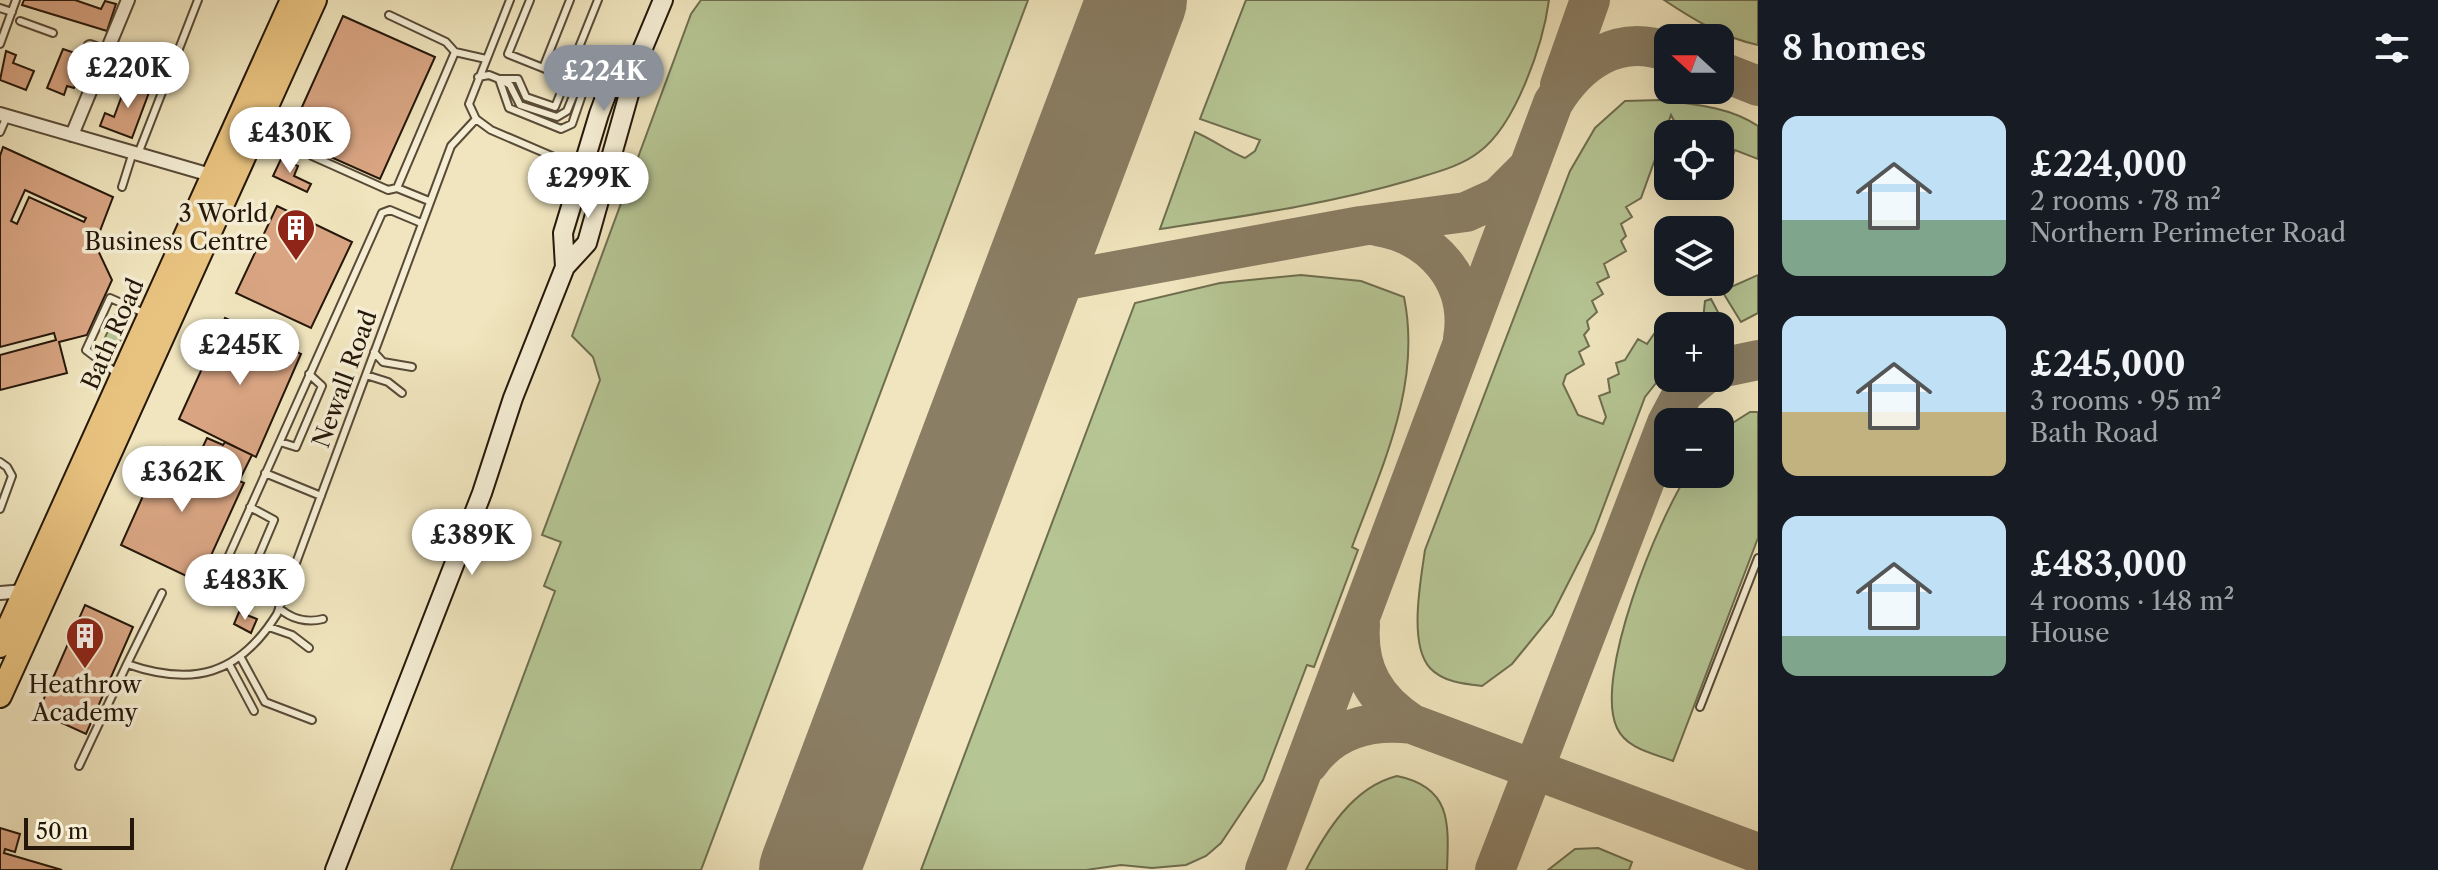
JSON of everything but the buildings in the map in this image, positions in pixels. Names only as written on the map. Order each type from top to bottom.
[{"type":"highway","name":"Bath Road","points":[[0,646],[292,0]]},
{"type":"highway","name":"Bath Road","points":[[0,696],[315,0]]},
{"type":"street","points":[[72,135],[128,0]]},
{"type":"street","points":[[335,870],[482,493],[513,398],[565,267],[587,243],[608,180],[640,55],[663,0]]},
{"type":"street","points":[[90,47],[106,53]]},
{"type":"street","points":[[565,267],[563,233],[612,79],[640,55]]},
{"type":"street","points":[[4,115],[214,176]]},
{"type":"street","points":[[0,593],[25,591]]},
{"type":"lane","points":[[0,44],[16,0]]},
{"type":"lane","points":[[122,187],[198,0]]},
{"type":"lane","points":[[510,0],[469,104],[476,119],[491,130],[608,180]]},
{"type":"lane","points":[[499,79],[509,108],[561,129],[572,124],[584,89],[568,78],[508,54],[530,0]]},
{"type":"lane","points":[[543,68],[570,0]]},
{"type":"lane","points":[[499,79],[518,79],[526,97],[551,107],[558,104],[598,0]]},
{"type":"lane","points":[[0,8],[12,12]]},
{"type":"lane","points":[[389,15],[446,42],[455,52],[486,59]]},
{"type":"lane","points":[[20,21],[53,33]]},
{"type":"lane","points":[[397,188],[455,52]]},
{"type":"lane","points":[[478,77],[489,75],[499,79],[510,85],[520,105],[557,117],[567,111],[578,84]]},
{"type":"lane","points":[[0,132],[4,115]]},
{"type":"lane","name":"Newall Road","points":[[127,664],[152,673],[186,676],[229,664],[259,643],[279,608],[451,146],[476,119]]},
{"type":"lane","points":[[312,156],[388,190],[397,188],[429,201]]},
{"type":"lane","points":[[250,507],[274,520],[249,579],[244,581],[222,571],[250,507],[265,473],[280,442],[309,374],[382,213],[390,210],[421,223]]},
{"type":"lane","points":[[121,377],[108,364],[87,352],[110,298],[149,316]]},
{"type":"lane","points":[[374,352],[383,362],[412,367]]},
{"type":"lane","points":[[280,442],[296,447],[322,386],[309,374]]},
{"type":"lane","points":[[366,375],[388,382],[402,393]]},
{"type":"lane","points":[[0,462],[12,476],[0,509]]},
{"type":"lane","points":[[265,473],[321,496]]},
{"type":"lane","points":[[1700,707],[1758,558]]},
{"type":"lane","points":[[79,766],[162,593]]},
{"type":"lane","points":[[279,608],[288,615],[307,621],[323,619]]},
{"type":"lane","points":[[269,627],[292,635],[309,648]]},
{"type":"lane","points":[[241,658],[265,702],[312,720]]},
{"type":"lane","points":[[229,664],[254,711]]},
{"type":"green space","points":[[701,0],[1028,0],[701,870],[451,870],[555,591],[544,586],[561,542],[542,535],[600,380],[593,357],[572,336],[691,14]]},
{"type":"green space","points":[[1246,0],[1549,0],[1541,39],[1516,104],[1492,140],[1472,157],[1437,172],[1349,196],[1160,229],[1195,132],[1245,158],[1255,151],[1260,140],[1200,119]]},
{"type":"green space","points":[[1664,0],[1758,0],[1758,45],[1734,38],[1734,24],[1704,24]]},
{"type":"green space","points":[[1625,101],[1690,104],[1736,114],[1758,126],[1758,159],[1735,150],[1734,152],[1734,120],[1674,120],[1671,115],[1669,120],[1654,120],[1654,162],[1641,198],[1626,207],[1632,217],[1621,224],[1626,236],[1621,241],[1626,251],[1604,264],[1609,277],[1597,283],[1603,294],[1592,301],[1597,312],[1587,321],[1589,329],[1584,335],[1589,346],[1579,352],[1584,364],[1566,375],[1563,384],[1578,415],[1603,424],[1606,417],[1599,396],[1610,392],[1608,379],[1619,374],[1616,363],[1625,360],[1638,339],[1647,344],[1654,334],[1654,386],[1645,397],[1594,532],[1552,615],[1512,664],[1482,686],[1447,679],[1430,668],[1419,644],[1419,594],[1425,550],[1570,171],[1595,128]]},
{"type":"green space","points":[[1301,275],[1361,281],[1404,297],[1408,362],[1396,425],[1352,547],[1358,550],[1314,667],[1307,665],[1263,780],[1221,843],[1206,856],[1186,865],[1152,868],[1121,865],[1086,870],[921,870],[1135,303],[1220,283]]},
{"type":"green space","points":[[1758,275],[1758,313],[1741,322],[1725,296],[1734,296],[1734,286]]},
{"type":"green space","points":[[1711,299],[1718,312],[1704,312],[1705,301]]},
{"type":"green space","points":[[117,311],[131,317],[111,361],[97,355]]},
{"type":"green space","points":[[1750,412],[1758,412],[1758,538],[1673,761],[1634,746],[1621,735],[1612,705],[1614,674],[1632,599],[1680,488],[1734,488],[1734,422]]},
{"type":"green space","points":[[1397,776],[1428,789],[1443,809],[1448,837],[1447,870],[1306,870],[1342,812],[1367,790]]},
{"type":"green space","points":[[1598,848],[1632,862],[1629,870],[1548,870],[1575,849]]},
{"type":"taxiway","points":[[1560,85],[1590,0]]},
{"type":"taxiway","points":[[1265,870],[1553,103],[1574,75],[1601,55],[1632,46],[1654,48]]},
{"type":"taxiway","points":[[1734,77],[1758,86]]},
{"type":"taxiway","points":[[1014,326],[1047,290],[1066,280],[1361,226],[1466,212],[1499,197],[1527,169]]},
{"type":"taxiway","points":[[1377,226],[1415,239],[1444,264],[1462,298],[1463,339]]},
{"type":"taxiway","points":[[1734,365],[1758,360]]},
{"type":"taxiway","points":[[1495,870],[1667,423],[1684,392]]},
{"type":"taxiway","points":[[1360,625],[1362,656],[1371,682],[1388,705],[1412,724]]},
{"type":"taxiway","points":[[1308,764],[1341,734],[1382,723],[1412,724],[1758,853]]},
{"type":"runway","points":[[809,870],[1137,0]]},
{"type":"place","name":"3 World Business Centre","points":[[296,262]]},
{"type":"place","name":"Heathrow Academy","points":[[85,670]]}]
